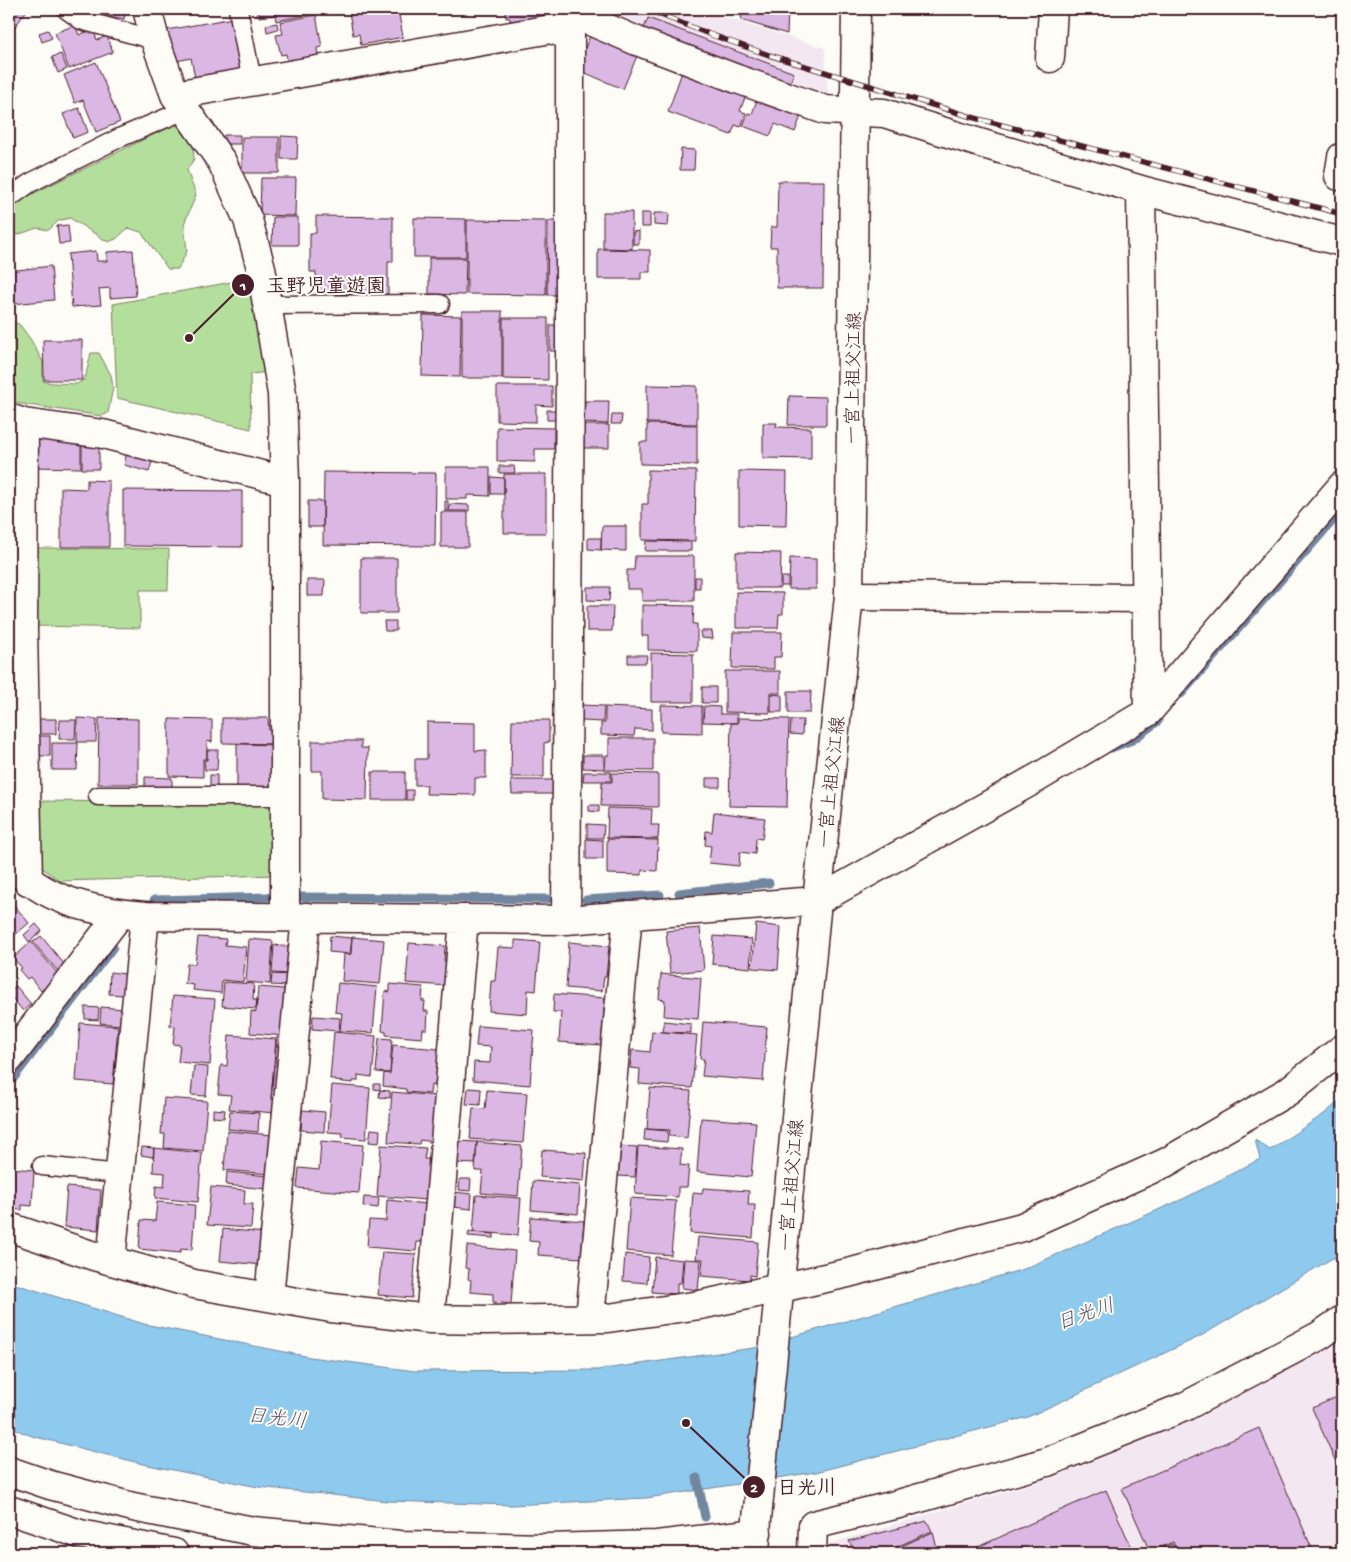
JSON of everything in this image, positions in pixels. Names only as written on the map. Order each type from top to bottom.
[{"type":"street","points":[[147,9],[155,40],[180,102],[222,162],[248,220],[261,268],[282,394],[285,481],[285,796],[296,917],[270,1297]]},
{"type":"street","name":"一宮上祖父江線","points":[[757,1535],[817,901],[849,596],[856,9]]},
{"type":"street","points":[[1050,58],[1053,9]]},
{"type":"street","points":[[180,102],[252,81],[551,29],[567,19],[637,41],[737,80],[825,110],[884,113],[1141,190],[1342,242]]},
{"type":"street","points":[[566,920],[570,357],[567,19]]},
{"type":"street","points":[[1141,190],[1148,712]]},
{"type":"street","points":[[28,881],[23,630],[16,420],[103,434],[285,481]]},
{"type":"street","points":[[9,861],[28,881],[63,901],[133,915],[566,920],[817,901],[1037,778],[1148,712],[1342,486]]},
{"type":"street","points":[[849,596],[1146,598]]},
{"type":"street","points":[[9,1059],[133,915]]},
{"type":"street","points":[[111,1261],[120,1174],[133,915]]},
{"type":"street","points":[[590,1318],[628,915]]},
{"type":"street","points":[[430,1319],[464,919]]},
{"type":"street","points":[[9,1227],[111,1261],[194,1284],[331,1308],[430,1319],[608,1318],[779,1294],[848,1273],[1022,1227],[1165,1163],[1287,1092],[1342,1049]]},
{"type":"street","points":[[812,1553],[813,1525],[895,1505],[1047,1462],[1184,1407],[1319,1336],[1342,1320]]},
{"type":"street","points":[[9,1471],[134,1507],[253,1531],[400,1545],[648,1549],[757,1535]]},
{"type":"street","points":[[9,1510],[80,1534],[174,1553]]},
{"type":"lane","points":[[66,9],[82,20],[155,40]]},
{"type":"lane","points":[[238,9],[252,81]]},
{"type":"lane","points":[[9,198],[30,183],[119,138],[180,102]]},
{"type":"lane","points":[[268,305],[440,304]]},
{"type":"lane","points":[[98,796],[285,796]]},
{"type":"lane","points":[[42,1166],[120,1174]]},
{"type":"shaded area","points":[[581,9],[698,9],[825,48],[828,96],[823,94],[821,102]]},
{"type":"shaded area","points":[[1342,1335],[1342,1553],[825,1553],[824,1545],[1052,1478],[1199,1418]]},
{"type":"green space","points":[[175,124],[193,141],[194,159],[187,170],[196,195],[184,224],[187,251],[178,269],[168,269],[141,232],[128,228],[116,239],[108,242],[70,218],[58,221],[49,230],[37,228],[17,235],[10,232],[9,221],[18,201]]},
{"type":"green space","points":[[253,278],[270,372],[250,374],[251,429],[117,398],[113,304]]},
{"type":"green space","points":[[9,319],[20,325],[31,340],[43,362],[43,381],[77,384],[85,379],[91,353],[99,353],[111,375],[113,387],[108,413],[102,416],[9,401]]},
{"type":"green space","points":[[35,548],[169,549],[168,590],[140,590],[140,628],[34,626]]},
{"type":"green space","points":[[35,801],[278,803],[277,875],[60,881],[34,862]]},
{"type":"water","points":[[1342,1099],[1342,1255],[1331,1259],[1201,1336],[1028,1417],[816,1472],[647,1498],[512,1505],[387,1501],[258,1487],[143,1464],[32,1436],[9,1427],[9,1282],[144,1324],[310,1357],[415,1371],[597,1370],[754,1348],[1024,1269],[1185,1198],[1260,1159],[1255,1140],[1270,1150],[1324,1114]]},
{"type":"building","points":[[9,9],[27,10],[10,34],[9,33]]},
{"type":"building","points":[[77,9],[96,9],[96,13]]},
{"type":"building","points":[[98,9],[126,9],[124,19],[97,14]]},
{"type":"building","points":[[258,9],[273,9],[275,15],[259,17]]},
{"type":"building","points":[[274,9],[316,9],[317,13],[276,21]]},
{"type":"building","points":[[354,9],[398,9],[403,37],[361,45],[359,34],[353,35],[349,12],[355,12]]},
{"type":"building","points":[[505,9],[540,9],[553,15],[511,31],[510,18],[506,18]]},
{"type":"building","points":[[823,9],[823,11],[781,10]]},
{"type":"building","points":[[742,11],[788,11],[787,34],[741,20]]},
{"type":"building","points":[[316,15],[322,47],[317,48],[318,57],[288,63],[286,54],[281,55],[276,35],[283,34],[280,22]]},
{"type":"building","points":[[233,18],[244,74],[196,83],[191,58],[172,62],[167,30]]},
{"type":"building","points":[[648,18],[794,73],[789,85],[643,30]]},
{"type":"building","points":[[277,23],[278,29],[267,32],[266,25]]},
{"type":"building","points":[[75,25],[79,35],[93,29],[97,40],[107,36],[113,52],[69,69],[55,33]]},
{"type":"building","points":[[48,30],[52,38],[42,42],[39,33]]},
{"type":"building","points":[[590,36],[637,56],[623,89],[576,69]]},
{"type":"building","points":[[61,54],[67,69],[58,73],[52,57]]},
{"type":"building","points":[[96,62],[120,122],[96,132],[83,100],[75,103],[64,75]]},
{"type":"building","points":[[683,69],[747,92],[740,111],[746,113],[741,127],[735,125],[731,135],[668,112]]},
{"type":"building","points":[[758,97],[802,113],[795,132],[775,124],[770,136],[743,126],[748,113],[752,114]]},
{"type":"building","points":[[79,108],[88,132],[73,138],[63,114]]},
{"type":"building","points":[[224,135],[240,135],[240,144],[224,144]]},
{"type":"building","points":[[281,136],[298,137],[297,159],[281,159]]},
{"type":"building","points":[[242,137],[279,137],[279,173],[242,173]]},
{"type":"building","points":[[9,143],[15,160],[9,162]]},
{"type":"building","points":[[681,149],[695,150],[694,170],[680,170]]},
{"type":"building","points":[[261,178],[296,178],[295,216],[260,215]]},
{"type":"building","points":[[778,181],[824,181],[823,288],[777,288],[777,247],[770,247],[771,227],[777,227]]},
{"type":"building","points":[[603,212],[632,212],[632,249],[603,248]]},
{"type":"building","points":[[641,213],[650,213],[650,227],[641,227]]},
{"type":"building","points":[[654,213],[669,213],[668,226],[654,225]]},
{"type":"building","points":[[316,216],[393,217],[393,262],[388,262],[388,294],[316,293],[316,272],[310,272],[310,233],[316,233]]},
{"type":"building","points":[[273,217],[298,217],[298,245],[272,245]]},
{"type":"building","points":[[414,218],[466,219],[466,257],[414,257]]},
{"type":"building","points":[[467,220],[546,221],[546,295],[467,294]]},
{"type":"building","points":[[548,221],[560,221],[559,295],[547,295]]},
{"type":"building","points":[[68,225],[70,243],[59,244],[57,226]]},
{"type":"building","points":[[639,231],[639,244],[633,244],[633,232]]},
{"type":"building","points":[[598,249],[650,250],[650,272],[641,272],[641,279],[598,279]]},
{"type":"building","points":[[133,250],[136,296],[110,298],[110,288],[99,289],[101,305],[72,307],[68,254],[96,251],[97,261],[107,261],[107,252]]},
{"type":"building","points":[[429,258],[466,258],[465,295],[429,294]]},
{"type":"building","points":[[51,266],[54,300],[12,304],[9,271]]},
{"type":"building","points":[[462,311],[502,311],[502,378],[462,378]]},
{"type":"building","points":[[423,315],[461,316],[460,377],[422,376]]},
{"type":"building","points":[[503,318],[548,318],[548,380],[503,379]]},
{"type":"building","points":[[550,325],[561,325],[561,351],[550,351]]},
{"type":"building","points":[[43,340],[82,340],[82,380],[44,380]]},
{"type":"building","points":[[647,385],[697,386],[697,424],[647,423]]},
{"type":"building","points":[[497,386],[552,386],[552,406],[536,405],[536,422],[497,421]]},
{"type":"building","points":[[789,396],[826,397],[826,425],[788,425]]},
{"type":"building","points":[[585,401],[609,401],[608,424],[584,423]]},
{"type":"building","points":[[547,410],[559,410],[559,420],[547,420]]},
{"type":"building","points":[[612,415],[622,415],[621,424],[611,424]]},
{"type":"building","points":[[763,423],[777,423],[776,427],[811,428],[811,459],[763,458]]},
{"type":"building","points":[[647,424],[697,425],[697,465],[640,464],[640,442],[647,442]]},
{"type":"building","points":[[584,425],[609,425],[609,448],[584,448]]},
{"type":"building","points":[[497,427],[554,428],[554,449],[535,449],[535,462],[497,461]]},
{"type":"building","points":[[35,438],[81,439],[81,468],[34,467]]},
{"type":"building","points":[[82,442],[99,442],[99,469],[82,469]]},
{"type":"building","points":[[127,451],[153,458],[149,472],[124,465]]},
{"type":"building","points":[[499,466],[514,466],[515,473],[499,473]]},
{"type":"building","points":[[446,467],[490,467],[490,496],[467,495],[467,499],[446,499]]},
{"type":"building","points":[[648,470],[696,471],[695,541],[642,540],[642,504],[648,504]]},
{"type":"building","points":[[739,471],[787,472],[786,526],[739,525]]},
{"type":"building","points":[[324,472],[436,473],[435,546],[323,545]]},
{"type":"building","points":[[504,474],[546,474],[546,533],[504,533]]},
{"type":"building","points":[[491,477],[504,478],[504,494],[491,494]]},
{"type":"building","points":[[87,480],[109,481],[109,547],[61,547],[61,488],[87,489]]},
{"type":"building","points":[[123,490],[242,491],[242,547],[123,546]]},
{"type":"building","points":[[308,501],[323,501],[323,527],[308,527]]},
{"type":"building","points":[[445,501],[448,501],[448,511],[445,511]]},
{"type":"building","points":[[450,504],[469,505],[469,511],[449,511]]},
{"type":"building","points":[[441,512],[468,512],[468,547],[441,547]]},
{"type":"building","points":[[602,526],[626,526],[626,551],[601,550]]},
{"type":"building","points":[[588,538],[601,538],[601,550],[588,549]]},
{"type":"building","points":[[646,541],[691,542],[691,551],[645,551]]},
{"type":"building","points":[[736,552],[781,553],[780,588],[736,588]]},
{"type":"building","points":[[635,556],[694,556],[694,601],[642,601],[642,589],[627,589],[627,570],[634,570]]},
{"type":"building","points":[[361,558],[397,558],[397,613],[361,613]]},
{"type":"building","points":[[790,558],[816,559],[816,589],[789,589]]},
{"type":"building","points":[[695,577],[700,577],[700,588],[695,588]]},
{"type":"building","points":[[781,577],[788,577],[788,586],[781,586]]},
{"type":"building","points":[[307,580],[325,580],[324,596],[307,596]]},
{"type":"building","points":[[587,587],[610,587],[609,601],[587,600]]},
{"type":"building","points":[[736,592],[783,593],[783,614],[779,614],[778,628],[736,628]]},
{"type":"building","points":[[642,605],[694,606],[693,624],[697,624],[697,651],[648,650],[648,636],[642,636]]},
{"type":"building","points":[[587,606],[613,606],[612,631],[587,631]]},
{"type":"building","points":[[384,621],[396,621],[396,631],[385,631]]},
{"type":"building","points":[[700,631],[712,631],[713,639],[701,638]]},
{"type":"building","points":[[733,632],[782,632],[781,657],[774,657],[774,669],[732,668]]},
{"type":"building","points":[[651,653],[693,654],[693,702],[651,702]]},
{"type":"building","points":[[628,655],[647,655],[646,663],[628,663]]},
{"type":"building","points":[[725,671],[780,671],[780,693],[770,693],[770,713],[725,712]]},
{"type":"building","points":[[9,683],[22,683],[22,748],[9,748]]},
{"type":"building","points":[[702,687],[716,687],[716,703],[702,703]]},
{"type":"building","points":[[788,691],[811,691],[810,713],[788,713]]},
{"type":"building","points":[[771,694],[782,695],[782,712],[771,712]]},
{"type":"building","points":[[582,705],[604,706],[603,722],[582,721]]},
{"type":"building","points":[[661,705],[702,706],[702,733],[661,732]]},
{"type":"building","points":[[704,706],[720,707],[720,714],[737,714],[737,723],[703,722]]},
{"type":"building","points":[[605,707],[652,709],[652,730],[635,729],[634,736],[601,735],[601,723],[605,723]]},
{"type":"building","points":[[77,718],[97,719],[96,742],[77,742]]},
{"type":"building","points":[[99,718],[138,719],[138,784],[98,784]]},
{"type":"building","points":[[222,718],[268,718],[269,731],[280,731],[280,744],[222,743]]},
{"type":"building","points":[[738,718],[789,719],[787,807],[729,806],[731,723],[738,723]]},
{"type":"building","points":[[39,719],[56,719],[56,734],[39,734]]},
{"type":"building","points":[[169,719],[212,720],[212,742],[207,741],[207,759],[203,759],[203,777],[169,776]]},
{"type":"building","points":[[60,720],[76,720],[75,739],[59,739]]},
{"type":"building","points":[[512,720],[549,720],[549,742],[544,743],[544,777],[511,777]]},
{"type":"building","points":[[791,720],[803,720],[802,735],[790,734]]},
{"type":"building","points":[[427,722],[475,723],[475,751],[486,750],[486,778],[475,778],[475,795],[426,794],[427,785],[415,785],[415,759],[427,759]]},
{"type":"building","points":[[38,736],[50,736],[50,756],[38,756]]},
{"type":"building","points":[[609,738],[653,738],[653,771],[605,770],[606,755],[609,755]]},
{"type":"building","points":[[312,741],[361,741],[361,748],[368,748],[367,800],[322,799],[322,771],[312,771]]},
{"type":"building","points":[[52,743],[78,743],[77,770],[52,770]]},
{"type":"building","points":[[237,744],[280,745],[279,790],[237,789]]},
{"type":"building","points":[[9,748],[22,748],[22,801],[9,801]]},
{"type":"building","points":[[207,750],[218,750],[217,770],[205,770],[204,760],[207,760]]},
{"type":"building","points":[[583,755],[604,755],[604,769],[583,768]]},
{"type":"building","points":[[372,772],[405,772],[405,800],[372,800]]},
{"type":"building","points":[[584,772],[611,772],[611,781],[583,781]]},
{"type":"building","points":[[612,773],[658,774],[658,807],[601,806],[602,782],[612,782]]},
{"type":"building","points":[[210,775],[217,775],[217,787],[210,787]]},
{"type":"building","points":[[145,777],[172,778],[172,792],[145,792]]},
{"type":"building","points":[[706,778],[720,778],[720,787],[706,787]]},
{"type":"building","points":[[511,780],[558,780],[557,794],[512,794]]},
{"type":"building","points":[[406,790],[413,790],[413,800],[406,800]]},
{"type":"building","points":[[9,803],[22,803],[22,827],[9,827]]},
{"type":"building","points":[[589,805],[599,805],[599,812],[589,811]]},
{"type":"building","points":[[608,808],[652,809],[651,825],[659,825],[658,839],[607,838]]},
{"type":"building","points":[[714,812],[765,818],[762,839],[756,838],[755,854],[740,852],[739,866],[709,863],[711,846],[705,845],[706,831],[712,832]]},
{"type":"building","points":[[587,824],[604,825],[603,838],[587,838]]},
{"type":"building","points":[[586,839],[603,840],[603,859],[586,859]]},
{"type":"building","points":[[607,839],[658,840],[657,871],[642,870],[642,875],[607,874]]},
{"type":"building","points":[[9,899],[29,923],[9,940]]},
{"type":"building","points":[[36,924],[42,931],[29,942],[24,935]]},
{"type":"building","points":[[756,924],[781,927],[778,970],[752,968]]},
{"type":"building","points":[[700,928],[704,970],[670,973],[666,931]]},
{"type":"building","points":[[41,936],[65,965],[58,971],[33,942]]},
{"type":"building","points":[[330,936],[352,938],[350,954],[329,952]]},
{"type":"building","points":[[714,936],[752,939],[750,968],[712,964]]},
{"type":"building","points":[[198,937],[226,939],[225,945],[246,947],[243,982],[222,980],[221,993],[193,990],[194,985],[185,984],[187,964],[195,964]]},
{"type":"building","points":[[352,937],[384,940],[380,984],[342,981],[344,954],[351,954]]},
{"type":"building","points":[[249,939],[273,941],[270,984],[246,982]]},
{"type":"building","points":[[515,940],[540,942],[536,991],[528,990],[527,1014],[489,1011],[491,981],[495,981],[498,947],[515,948]]},
{"type":"building","points":[[31,942],[59,975],[41,991],[30,977],[27,979],[19,970],[22,968],[13,958]]},
{"type":"building","points":[[569,942],[609,946],[606,977],[604,977],[602,991],[566,988]]},
{"type":"building","points":[[409,943],[445,946],[444,961],[450,962],[448,986],[406,983]]},
{"type":"building","points":[[274,945],[292,947],[290,974],[272,973]]},
{"type":"building","points":[[110,972],[125,974],[123,995],[109,994]]},
{"type":"building","points":[[272,974],[290,975],[289,986],[271,985]]},
{"type":"building","points":[[661,974],[701,978],[698,1019],[664,1016],[665,1000],[659,999]]},
{"type":"building","points":[[224,982],[254,984],[253,1000],[257,1000],[256,1009],[222,1006]]},
{"type":"building","points":[[338,983],[377,987],[373,1033],[340,1031],[342,1013],[335,1012]]},
{"type":"building","points":[[390,984],[423,987],[422,1001],[425,1001],[424,1011],[428,1011],[427,1029],[423,1029],[422,1038],[386,1035],[386,1032],[382,1031],[385,991],[390,992]]},
{"type":"building","points":[[16,986],[31,1004],[23,1011],[9,994]]},
{"type":"building","points":[[258,987],[284,989],[284,995],[290,995],[285,1036],[250,1033],[251,1011],[256,1012]]},
{"type":"building","points":[[554,994],[605,998],[601,1045],[559,1042],[561,1012],[553,1012]]},
{"type":"building","points":[[173,996],[215,999],[210,1065],[178,1062],[180,1045],[173,1044],[175,1027],[170,1026]]},
{"type":"building","points":[[85,1007],[99,1008],[98,1020],[85,1019]]},
{"type":"building","points":[[101,1007],[123,1009],[121,1025],[100,1023]]},
{"type":"building","points":[[9,1011],[14,1018],[9,1023]]},
{"type":"building","points":[[313,1016],[340,1018],[339,1031],[312,1029]]},
{"type":"building","points":[[664,1021],[691,1024],[691,1033],[663,1032]]},
{"type":"building","points":[[703,1022],[767,1027],[763,1081],[702,1076],[704,1059],[700,1059]]},
{"type":"building","points":[[80,1023],[118,1026],[113,1084],[76,1081]]},
{"type":"building","points":[[478,1026],[534,1030],[530,1085],[473,1080],[474,1062],[490,1063],[491,1047],[476,1046]]},
{"type":"building","points":[[652,1031],[697,1035],[692,1088],[639,1084],[640,1069],[630,1068],[632,1050],[650,1052]]},
{"type":"building","points":[[334,1032],[376,1036],[372,1077],[358,1075],[358,1081],[353,1081],[353,1083],[330,1079]]},
{"type":"building","points":[[229,1035],[276,1039],[271,1099],[276,1099],[275,1113],[229,1109],[231,1095],[218,1094],[221,1065],[227,1066]]},
{"type":"building","points":[[277,1037],[287,1039],[286,1046],[276,1045]]},
{"type":"building","points":[[379,1038],[392,1039],[390,1073],[376,1072]]},
{"type":"building","points":[[393,1045],[439,1049],[440,1086],[431,1085],[430,1094],[406,1092],[406,1089],[383,1086],[384,1073],[390,1074]]},
{"type":"building","points":[[276,1046],[287,1048],[286,1064],[275,1063]]},
{"type":"building","points":[[274,1065],[282,1065],[279,1098],[271,1098]]},
{"type":"building","points":[[194,1066],[208,1067],[206,1096],[191,1095]]},
{"type":"building","points":[[374,1084],[380,1084],[380,1090],[374,1089]]},
{"type":"building","points":[[332,1085],[370,1088],[366,1139],[342,1137],[343,1133],[328,1132]]},
{"type":"building","points":[[468,1088],[481,1089],[480,1105],[466,1104]]},
{"type":"building","points":[[650,1088],[691,1091],[687,1138],[669,1136],[670,1130],[647,1129]]},
{"type":"building","points":[[380,1090],[390,1091],[390,1098],[379,1097]]},
{"type":"building","points":[[487,1090],[527,1093],[523,1143],[470,1139],[473,1108],[485,1109]]},
{"type":"building","points":[[392,1092],[438,1096],[434,1142],[420,1140],[419,1144],[388,1142]]},
{"type":"building","points":[[164,1098],[207,1101],[203,1151],[164,1148],[165,1134],[161,1134]]},
{"type":"building","points":[[213,1109],[225,1110],[224,1118],[213,1117]]},
{"type":"building","points":[[302,1110],[325,1112],[324,1132],[301,1130]]},
{"type":"building","points":[[230,1111],[259,1113],[258,1132],[228,1129]]},
{"type":"building","points":[[701,1118],[756,1122],[751,1177],[697,1172]]},
{"type":"building","points":[[371,1129],[380,1130],[379,1143],[369,1142]]},
{"type":"building","points":[[645,1129],[668,1131],[667,1142],[644,1140]]},
{"type":"building","points":[[227,1131],[273,1135],[270,1174],[224,1170]]},
{"type":"building","points":[[321,1141],[363,1145],[359,1193],[297,1188],[299,1168],[319,1170]]},
{"type":"building","points":[[457,1141],[477,1142],[475,1164],[455,1163]]},
{"type":"building","points":[[477,1142],[522,1146],[518,1196],[481,1193],[483,1171],[475,1171]]},
{"type":"building","points":[[381,1145],[426,1148],[424,1159],[430,1159],[427,1200],[377,1196]]},
{"type":"building","points":[[621,1146],[637,1147],[635,1177],[618,1176]]},
{"type":"building","points":[[638,1146],[682,1149],[680,1165],[689,1166],[687,1187],[678,1187],[678,1197],[635,1194]]},
{"type":"building","points":[[142,1147],[154,1148],[153,1157],[141,1155]]},
{"type":"building","points":[[154,1148],[202,1153],[198,1202],[155,1198],[156,1186],[164,1187],[165,1173],[153,1172]]},
{"type":"building","points":[[542,1150],[586,1153],[584,1181],[540,1177]]},
{"type":"building","points":[[9,1168],[34,1170],[32,1206],[22,1205],[22,1210],[9,1209]]},
{"type":"building","points":[[227,1172],[268,1176],[267,1189],[226,1185]]},
{"type":"building","points":[[460,1179],[471,1179],[470,1191],[459,1190]]},
{"type":"building","points":[[533,1181],[580,1185],[578,1214],[531,1210]]},
{"type":"building","points":[[67,1187],[101,1190],[98,1230],[64,1227]]},
{"type":"building","points":[[211,1187],[245,1190],[244,1204],[253,1204],[251,1228],[207,1225]]},
{"type":"building","points":[[703,1188],[749,1191],[748,1205],[755,1205],[753,1238],[690,1233],[693,1193],[702,1194]]},
{"type":"building","points":[[454,1192],[472,1194],[471,1209],[453,1207]]},
{"type":"building","points":[[476,1195],[521,1198],[518,1235],[473,1232]]},
{"type":"building","points":[[364,1197],[379,1198],[378,1208],[363,1206]]},
{"type":"building","points":[[630,1198],[676,1201],[671,1255],[626,1251]]},
{"type":"building","points":[[387,1200],[427,1204],[424,1242],[417,1242],[416,1251],[367,1247],[369,1220],[386,1221]]},
{"type":"building","points":[[157,1202],[195,1205],[192,1250],[181,1249],[180,1253],[139,1249],[141,1220],[155,1221]]},
{"type":"building","points":[[531,1217],[584,1221],[581,1258],[538,1255],[539,1242],[529,1241]]},
{"type":"building","points":[[223,1229],[265,1233],[263,1265],[220,1261]]},
{"type":"building","points":[[469,1232],[494,1234],[494,1238],[468,1236]]},
{"type":"building","points":[[698,1237],[758,1242],[755,1276],[750,1275],[750,1280],[701,1276],[703,1259],[696,1259]]},
{"type":"building","points":[[467,1246],[515,1251],[511,1304],[493,1302],[493,1294],[470,1292],[471,1280],[468,1279],[469,1269],[465,1268]]},
{"type":"building","points":[[382,1252],[416,1254],[412,1298],[378,1295]]},
{"type":"building","points":[[625,1254],[649,1257],[647,1283],[623,1281]]},
{"type":"building","points":[[655,1257],[683,1260],[681,1283],[677,1283],[677,1294],[652,1292]]},
{"type":"building","points":[[684,1259],[701,1260],[698,1290],[682,1288]]},
{"type":"building","points":[[1342,1395],[1342,1465],[1338,1467],[1312,1408]]},
{"type":"building","points":[[1259,1428],[1314,1553],[1178,1553],[1173,1542],[1150,1552],[1122,1488]]},
{"type":"building","points":[[1106,1490],[1133,1551],[1128,1553],[964,1553]]},
{"type":"building","points":[[927,1521],[932,1531],[883,1553],[855,1553],[849,1541]]},
{"type":"building","points":[[933,1532],[938,1553],[886,1553]]},
{"type":"building","points":[[1172,1544],[1177,1553],[1153,1552]]},
{"type":"waterway","points":[[1181,694],[1342,510]]},
{"type":"waterway","points":[[1111,748],[1132,740],[1158,721]]},
{"type":"waterway","points":[[679,893],[769,883]]},
{"type":"waterway","points":[[586,900],[660,895]]},
{"type":"waterway","points":[[154,900],[267,897]]},
{"type":"waterway","points":[[301,897],[548,899]]},
{"type":"waterway","points":[[9,1084],[113,947]]},
{"type":"waterway","points":[[697,1478],[705,1517]]},
{"type":"railway","points":[[646,9],[769,55],[975,118],[1342,214]]},
{"type":"place","name":"玉野児童遊園","points":[[189,338]]},
{"type":"place","name":"日光川","points":[[686,1423]]}]
